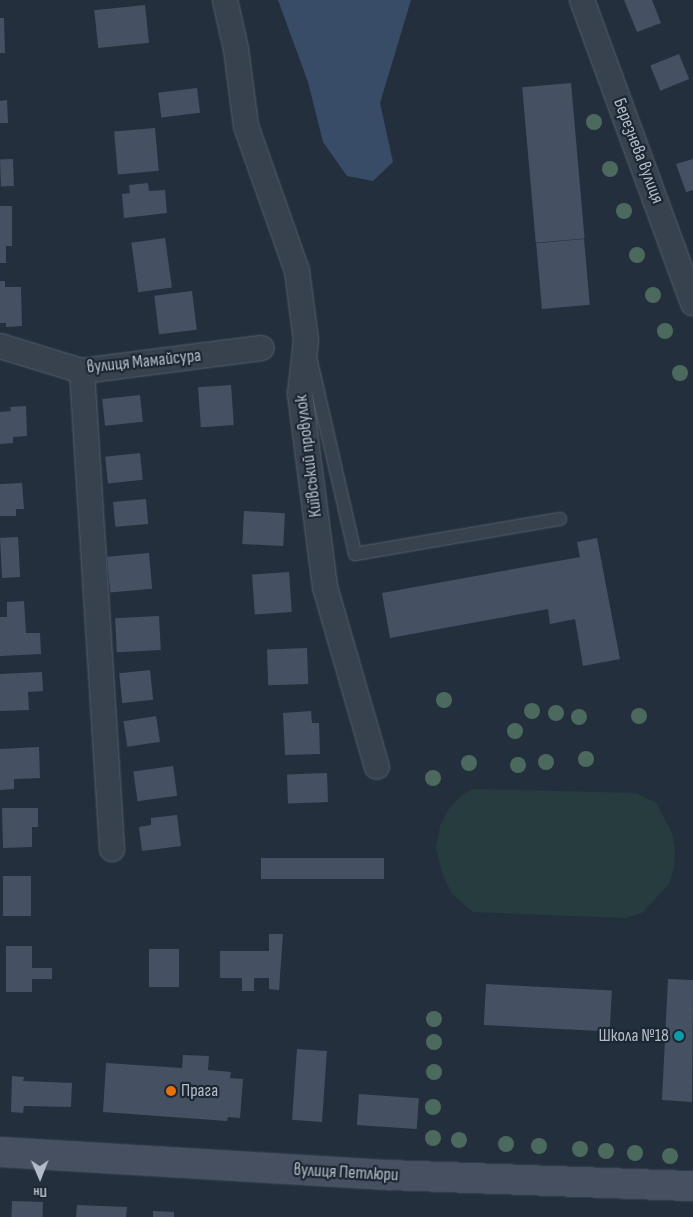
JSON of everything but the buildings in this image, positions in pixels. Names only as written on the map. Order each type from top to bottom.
[{"type":"main road","name":"вулиця Петлюри","points":[[0,1152],[389,1175],[693,1186]]},
{"type":"street","name":"Київський провулок","points":[[225,0],[236,49],[246,126],[297,271],[306,340],[300,394],[325,587],[377,767]]},
{"type":"street","name":"Березнева вулиця","points":[[582,0],[684,248],[693,303]]},
{"type":"street","name":"вулиця Мамайсура","points":[[0,346],[82,371],[262,348]]},
{"type":"street","points":[[82,371],[112,849]]},
{"type":"lane","points":[[306,340],[355,554],[560,519]]},
{"type":"green space","points":[[473,789],[636,793],[656,803],[672,833],[675,849],[674,868],[669,884],[642,913],[625,918],[473,912],[452,894],[442,873],[436,848],[440,826],[449,809],[462,795]]},
{"type":"water","points":[[278,0],[411,0],[380,103],[393,162],[373,181],[347,176],[323,142],[308,82]]},
{"type":"place","name":"Школа №18","points":[[679,1036]]},
{"type":"place","name":"Прага","points":[[171,1091]]}]
